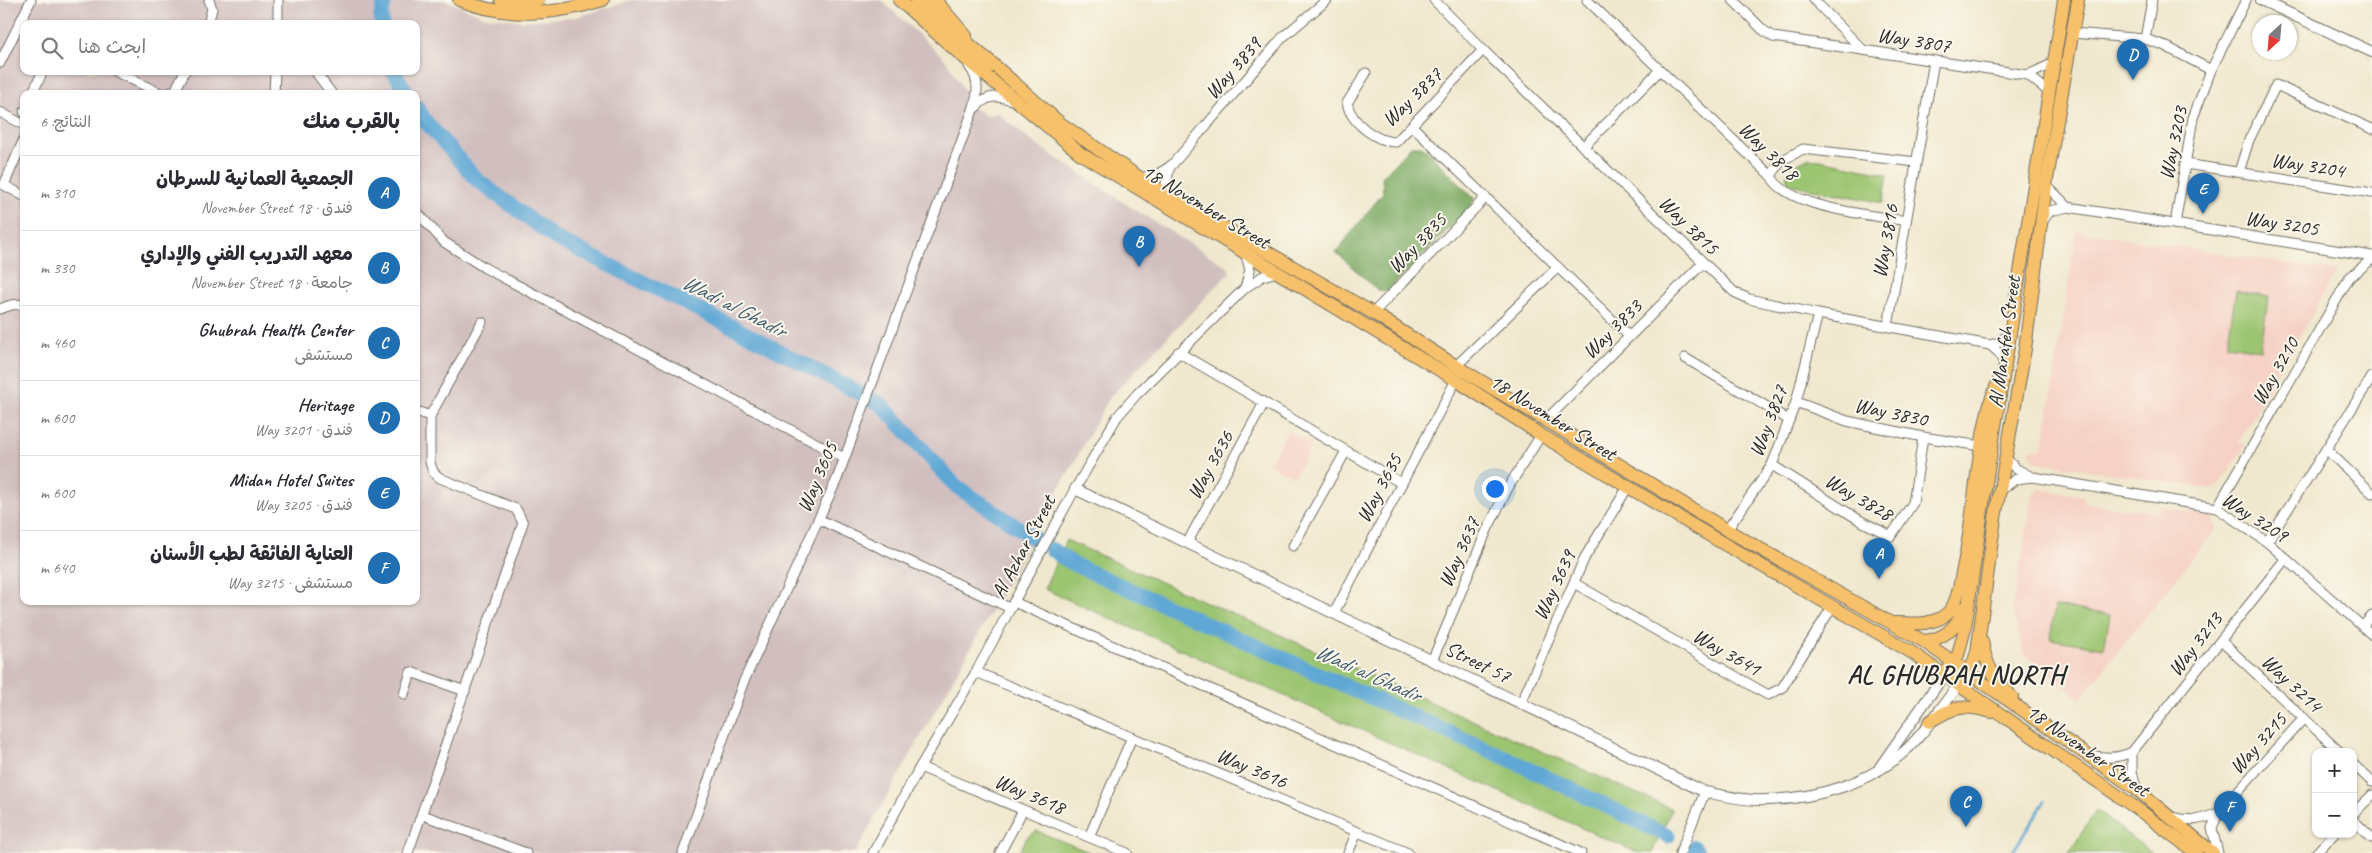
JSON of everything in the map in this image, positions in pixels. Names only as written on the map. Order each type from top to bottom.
[{"type":"highway","points":[[502,0],[537,0]]},
{"type":"highway","points":[[917,0],[992,65]]},
{"type":"main road","points":[[460,0],[495,10],[534,14],[561,12],[603,0]]},
{"type":"main road","name":"18 November Street","points":[[899,0],[961,56],[1081,154],[1456,380],[1541,435],[1911,652],[2143,813],[2196,853]]},
{"type":"main road","name":"18 November Street","points":[[935,0],[992,65],[1060,123],[1139,178],[1372,313],[1727,530],[1923,641],[2136,789],[2213,853]]},
{"type":"main road","name":"Al Marafeh Street","points":[[1944,675],[1953,662],[1963,636],[2064,0]]},
{"type":"main road","name":"Al Marafeh Street","points":[[1958,686],[1968,672],[1977,652],[2000,491],[2025,349],[2046,185],[2078,0]]},
{"type":"main road","points":[[1890,622],[1925,623],[1944,616],[1951,609],[1956,598],[1968,545],[1981,446],[1992,391],[2005,369]]},
{"type":"main road","points":[[1923,641],[1936,640],[1954,627],[1969,594]]},
{"type":"main road","points":[[1981,626],[1985,657],[1991,672],[2031,716]]},
{"type":"main road","points":[[1929,722],[1950,709],[1961,706],[2002,715]]},
{"type":"street","points":[[23,20],[30,0]]},
{"type":"street","points":[[209,0],[212,8],[209,20]]},
{"type":"street","points":[[278,0],[278,20]]},
{"type":"street","name":"Way 3839","points":[[1139,178],[1156,175],[1170,166],[1283,38],[1327,0]]},
{"type":"street","name":"Way 3815","points":[[1434,0],[1702,263],[1743,297],[1818,314],[1990,345]]},
{"type":"street","name":"Way 3818","points":[[1587,0],[1659,71],[1771,176],[1774,183],[1782,191],[1798,200],[1906,221]]},
{"type":"street","points":[[1733,0],[1763,30],[1773,37],[1863,50]]},
{"type":"street","name":"Way 3807","points":[[1814,0],[1863,50],[2028,74]]},
{"type":"street","points":[[2145,39],[2152,0]]},
{"type":"street","name":"Way 3203","points":[[2175,224],[2193,118],[2211,70],[2246,0]]},
{"type":"street","points":[[2261,0],[2372,52]]},
{"type":"street","points":[[0,63],[20,27]]},
{"type":"street","points":[[2072,32],[2145,39],[2163,45],[2211,70]]},
{"type":"street","name":"Way 3837","points":[[1366,73],[1347,103],[1349,113],[1376,138],[1387,142],[1396,142],[1483,50]]},
{"type":"street","name":"Way 3605","points":[[683,853],[743,683],[844,458],[973,110],[977,92],[976,75],[961,56]]},
{"type":"street","name":"Way 3816","points":[[1888,326],[1934,60]]},
{"type":"street","points":[[2049,92],[2028,74],[2054,63]]},
{"type":"street","points":[[1584,147],[1659,71]]},
{"type":"street","points":[[34,90],[41,75]]},
{"type":"street","points":[[120,75],[139,89]]},
{"type":"street","points":[[176,90],[183,75]]},
{"type":"street","points":[[274,90],[275,75]]},
{"type":"street","points":[[318,75],[329,90]]},
{"type":"street","name":"Way 3204","points":[[2239,172],[2249,140],[2276,85],[2372,129]]},
{"type":"street","points":[[973,110],[983,100],[991,96],[1016,100]]},
{"type":"street","points":[[0,112],[20,123]]},
{"type":"street","points":[[1413,126],[1629,336]]},
{"type":"street","points":[[20,148],[4,185],[20,194]]},
{"type":"street","points":[[1771,176],[1781,160],[1802,149],[1916,162]]},
{"type":"street","name":"Way 3204","points":[[2185,164],[2372,193]]},
{"type":"street","points":[[1167,194],[1166,182],[1170,166]]},
{"type":"street","points":[[2046,185],[2068,207]]},
{"type":"street","name":"Way 3835","points":[[1372,313],[1486,197]]},
{"type":"street","points":[[2041,224],[2050,211],[2068,207]]},
{"type":"street","name":"Way 3205","points":[[2068,207],[2372,257]]},
{"type":"street","points":[[420,216],[444,242],[485,268],[844,458]]},
{"type":"street","points":[[1245,252],[1250,270],[1245,288]]},
{"type":"street","name":"Way 3210","points":[[2217,508],[2349,278],[2372,257]]},
{"type":"street","name":"Way 3833","points":[[1546,420],[1702,263]]},
{"type":"street","points":[[1456,366],[1558,267]]},
{"type":"street","name":"Al Azhar Street","points":[[873,853],[1117,417],[1178,352],[1245,288],[1263,276],[1277,272]]},
{"type":"street","points":[[0,309],[20,304]]},
{"type":"street","name":"Way 3827","points":[[1727,530],[1772,465],[1796,402],[1818,314]]},
{"type":"street","points":[[408,853],[423,815],[523,524],[516,509],[440,478],[433,472],[430,462],[430,416],[482,322]]},
{"type":"street","points":[[2005,369],[2000,353],[1990,345],[2007,338],[2011,329]]},
{"type":"street","points":[[1178,352],[1402,483]]},
{"type":"street","points":[[1685,358],[1789,420]]},
{"type":"street","points":[[2267,542],[2372,377]]},
{"type":"street","name":"Way 3635","points":[[1334,613],[1456,380]]},
{"type":"street","name":"Way 3830","points":[[1796,402],[1847,421],[1923,437],[1981,446]]},
{"type":"street","name":"Way 3636","points":[[1187,543],[1264,403]]},
{"type":"street","points":[[420,412],[430,416]]},
{"type":"street","name":"Way 3637","points":[[1432,661],[1487,530],[1509,486],[1541,435]]},
{"type":"street","name":"Way 3828","points":[[1772,465],[1861,521],[1891,536],[1913,503],[1923,437]]},
{"type":"street","points":[[2326,449],[2372,494]]},
{"type":"street","points":[[1293,546],[1346,451]]},
{"type":"street","name":"Way 3209","points":[[2006,458],[2015,468],[2033,477]]},
{"type":"street","name":"Way 3209","points":[[2000,491],[2016,479],[2033,477],[2217,508],[2267,542],[2372,635]]},
{"type":"street","name":"Way 3639","points":[[1521,703],[1585,557],[1628,487]]},
{"type":"street","name":"Street 57","points":[[1075,489],[1705,792],[1765,800],[1787,798],[1829,791],[1877,771],[1906,750],[1958,686]]},
{"type":"street","points":[[818,519],[1581,853]]},
{"type":"street","name":"Way 3213","points":[[2132,752],[2286,558]]},
{"type":"street","name":"Way 3641","points":[[1574,582],[1768,695],[1782,688],[1832,607]]},
{"type":"street","points":[[2363,626],[2372,616]]},
{"type":"street","name":"Way 3214","points":[[2220,640],[2336,748]]},
{"type":"street","points":[[404,694],[411,672],[465,691]]},
{"type":"street","name":"Way 3616","points":[[976,672],[1408,853]]},
{"type":"street","points":[[1877,771],[1944,675]]},
{"type":"street","name":"Way 3215","points":[[2170,816],[2189,821],[2203,820],[2218,813],[2304,718]]},
{"type":"street","points":[[1089,837],[1132,737]]},
{"type":"street","points":[[2087,754],[2111,759],[2132,752],[2132,771],[2136,789]]},
{"type":"street","name":"Way 3618","points":[[920,766],[1127,853]]},
{"type":"street","points":[[2357,768],[2372,782]]},
{"type":"street","points":[[1680,853],[1705,792]]},
{"type":"street","points":[[2357,810],[2372,795]]},
{"type":"street","points":[[1000,853],[1023,810]]},
{"type":"street","points":[[2218,813],[2212,828],[2218,853]]},
{"type":"street","points":[[423,815],[526,853]]},
{"type":"street","points":[[2357,824],[2372,838]]},
{"type":"street","points":[[1348,853],[1358,832]]},
{"type":"street","points":[[2316,853],[2330,838]]},
{"type":"shaded area","points":[[0,0],[445,0],[483,16],[523,21],[577,17],[632,0],[881,0],[946,60],[967,95],[967,103],[986,116],[997,113],[1031,141],[1132,208],[1228,267],[1230,272],[1110,397],[855,853],[0,853]]},
{"type":"shaded area","points":[[2076,231],[2337,271],[2239,442],[2246,446],[2219,485],[2213,489],[2036,462],[2030,454],[2030,449],[2043,449]]},
{"type":"shaded area","points":[[1287,431],[1312,444],[1294,477],[1269,464]]},
{"type":"shaded area","points":[[2039,489],[2084,496],[2084,503],[2159,513],[2160,507],[2212,516],[2217,528],[2080,699],[2024,654],[2012,610],[2033,494]]},
{"type":"green space","points":[[1411,146],[1422,146],[1475,199],[1471,206],[1388,291],[1377,290],[1336,252],[1383,193],[1382,177]]},
{"type":"green space","points":[[1810,158],[1888,174],[1883,203],[1788,184],[1786,174],[1799,162]]},
{"type":"green space","points":[[2236,291],[2269,297],[2260,350],[2227,345]]},
{"type":"green space","points":[[1066,540],[1672,809],[1652,853],[1638,853],[1044,589]]},
{"type":"green space","points":[[2055,606],[2110,615],[2104,648],[2050,639]]},
{"type":"green space","points":[[2096,810],[2152,853],[2069,853]]},
{"type":"green space","points":[[1037,831],[1091,853],[1019,853],[1027,837]]},
{"type":"waterway","name":"Wadi al Ghadir","points":[[382,20],[385,0]]},
{"type":"waterway","name":"Wadi al Ghadir","points":[[396,75],[405,90]]},
{"type":"waterway","name":"Wadi al Ghadir","points":[[420,112],[426,122],[477,180],[555,238],[739,330],[882,405],[957,487],[1037,540]]},
{"type":"waterway","name":"Wadi al Ghadir","points":[[1051,549],[1073,564],[1513,761],[1668,836]]},
{"type":"waterway","name":"Wadi al Ghadir","points":[[2012,853],[2045,801]]},
{"type":"waterway","name":"Wadi al Ghadir","points":[[1694,847],[1698,853]]},
{"type":"place","name":"Heritage","points":[[2133,80]]},
{"type":"place","name":"Midan Hotel Suites","points":[[2203,214]]},
{"type":"place","name":"معهد التدريب الفني والإداري","points":[[1139,267]]},
{"type":"place","name":"الجمعية العمانية للسرطان","points":[[1879,579]]},
{"type":"place","name":"Ghubrah Health Center","points":[[1966,827]]},
{"type":"place","name":"العناية الفائقة لطب الأسنان","points":[[2230,832]]},
{"type":"district","name":"AL GHUBRAH NORTH","points":[[1956,674]]}]
